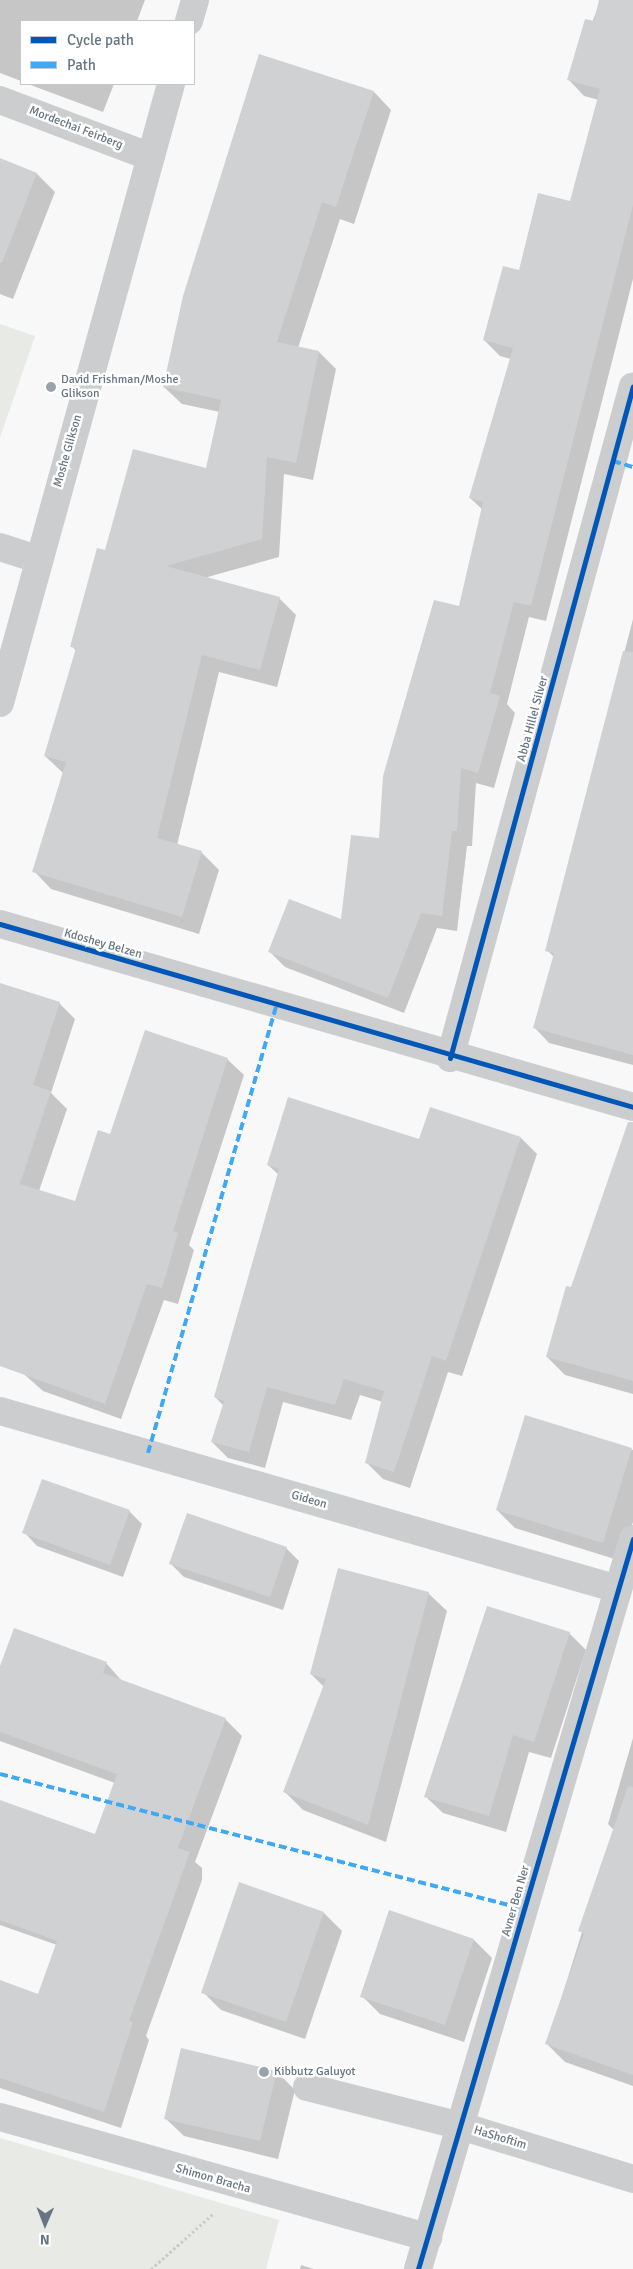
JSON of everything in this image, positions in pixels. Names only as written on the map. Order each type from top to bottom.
[{"type":"street","points":[[189,20],[195,0]]},
{"type":"street","name":"Moshe Glikson","points":[[0,703],[37,559],[172,85]]},
{"type":"street","name":"Mordechai Feirberg","points":[[0,100],[151,157]]},
{"type":"street","name":"Abba Hillel Silver","points":[[450,1058],[633,386]]},
{"type":"street","points":[[0,546],[37,559]]},
{"type":"street","name":"Kdoshey Belzen","points":[[0,924],[450,1058],[633,1107]]},
{"type":"street","name":"Gideon","points":[[0,1411],[618,1589]]},
{"type":"street","name":"Avner Ben Ner","points":[[418,2269],[633,1540]]},
{"type":"street","name":"HaShoftim","points":[[306,2087],[461,2126],[633,2179]]},
{"type":"street","name":"Shimon Bracha","points":[[0,2117],[242,2187],[428,2237]]},
{"type":"path","points":[[151,2269],[242,2187]]},
{"type":"shaded area","points":[[0,324],[35,336],[0,438]]},
{"type":"shaded area","points":[[0,2138],[279,2220],[266,2269],[0,2269]]},
{"type":"building","points":[[599,0],[633,0],[633,205],[531,606],[514,602],[490,693],[500,696],[478,773],[461,768],[457,831],[452,831],[442,916],[421,913],[388,998],[268,952],[289,899],[341,919],[351,835],[379,838],[383,776],[434,600],[459,606],[483,502],[469,498],[513,348],[483,340],[503,266],[519,270],[538,193],[570,201],[600,89],[567,80],[585,19],[594,21]]},
{"type":"building","points":[[259,54],[374,91],[336,207],[322,202],[277,342],[319,351],[296,463],[267,457],[262,539],[166,566],[280,597],[260,670],[202,655],[157,838],[202,851],[182,917],[32,872],[66,762],[44,756],[76,648],[70,647],[97,548],[105,550],[133,449],[206,468],[221,400],[163,387],[183,296]]},
{"type":"building","points":[[0,158],[37,173],[2,263],[0,263]]},
{"type":"building","points":[[623,651],[633,652],[633,1055],[533,1028],[554,953],[545,951]]},
{"type":"building","points":[[0,983],[60,1002],[33,1085],[51,1091],[20,1184],[75,1201],[98,1130],[110,1134],[145,1030],[228,1058],[173,1231],[178,1233],[162,1288],[147,1284],[105,1404],[0,1366]]},
{"type":"building","points":[[288,1097],[419,1139],[430,1107],[521,1137],[446,1361],[432,1356],[394,1472],[365,1463],[384,1391],[344,1379],[335,1405],[267,1387],[249,1452],[211,1442],[224,1401],[214,1397],[279,1169],[267,1165]]},
{"type":"building","points":[[628,1122],[633,1122],[633,1381],[546,1357],[566,1286],[571,1287]]},
{"type":"building","points":[[525,1415],[632,1448],[603,1543],[496,1510]]},
{"type":"building","points":[[42,1479],[130,1510],[110,1565],[22,1533]]},
{"type":"building","points":[[187,1513],[287,1547],[270,1597],[169,1564]]},
{"type":"building","points":[[338,1568],[429,1592],[368,1825],[283,1792],[326,1679],[310,1674]]},
{"type":"building","points":[[487,1606],[570,1632],[534,1742],[513,1735],[489,1816],[424,1797]]},
{"type":"building","points":[[14,1628],[107,1662],[103,1673],[226,1718],[178,1848],[190,1852],[129,2021],[133,2022],[104,2112],[0,2078],[0,1980],[38,1994],[57,1941],[0,1920],[0,1800],[95,1834],[117,1774],[0,1732],[0,1666]]},
{"type":"building","points":[[628,1786],[633,1787],[633,2075],[545,2044],[584,1933],[578,1931]]},
{"type":"building","points":[[239,1882],[324,1912],[286,2022],[201,1993]]},
{"type":"building","points":[[389,1910],[474,1939],[445,2025],[360,1997]]},
{"type":"building","points":[[181,2048],[277,2071],[260,2141],[164,2119]]},
{"type":"marked path","points":[[613,461],[633,467]]},
{"type":"marked path","points":[[148,1453],[276,1006]]},
{"type":"marked path","points":[[0,1774],[524,1909]]},
{"type":"cycle path","points":[[450,1058],[633,386]]},
{"type":"cycle path","points":[[0,924],[633,1107]]},
{"type":"cycle path","points":[[418,2269],[633,1539]]},
{"type":"place","name":"David Frishman/Moshe Glikson","points":[[51,387]]},
{"type":"place","name":"Kibbutz Galuyot","points":[[264,2072]]}]
